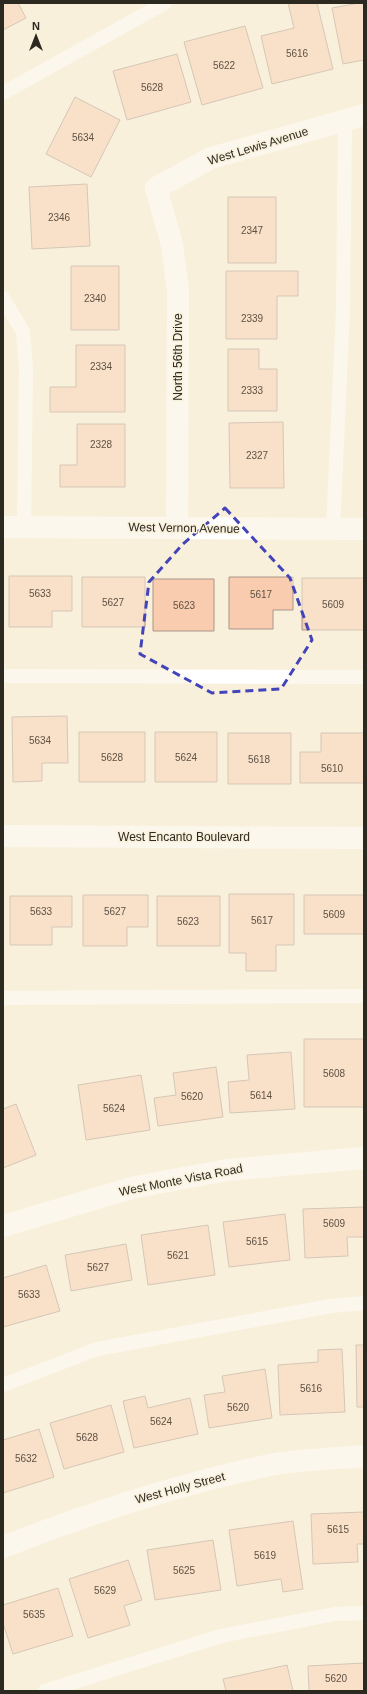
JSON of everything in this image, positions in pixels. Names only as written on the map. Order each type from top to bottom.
[{"type":"street","name":"West Lewis Avenue","points":[[156,188],[211,158],[354,117]]},
{"type":"street","name":"North 56th Drive","points":[[156,188],[172,245],[178,291],[177,528]]},
{"type":"street","name":"West Vernon Avenue","points":[[13,527],[364,529]]},
{"type":"street","name":"West Encanto Boulevard","points":[[3,836],[364,838]]},
{"type":"street","name":"West Monte Vista Road","points":[[3,1226],[135,1187],[227,1170],[364,1158]]},
{"type":"street","name":"West Holly Street","points":[[3,1547],[73,1520],[189,1485],[272,1464],[364,1456]]},
{"type":"lane","points":[[3,93],[165,3]]},
{"type":"lane","points":[[333,530],[343,308],[354,117]]},
{"type":"lane","points":[[3,298],[23,332],[26,368],[13,527]]},
{"type":"lane","points":[[3,676],[364,677]]},
{"type":"lane","points":[[3,998],[364,996]]},
{"type":"lane","points":[[3,1385],[97,1350],[331,1306],[364,1304]]},
{"type":"lane","points":[[45,1691],[220,1636],[335,1614],[364,1613]]},
{"type":"highlighted area","points":[[225,508],[290,578],[312,640],[281,689],[212,693],[140,654],[149,582],[183,544]]},
{"type":"building","points":[[3,3],[18,3],[26,18],[3,30]]},
{"type":"building","points":[[288,3],[317,3],[333,69],[272,84],[261,36],[294,28]]},
{"type":"building","points":[[364,3],[364,60],[343,64],[332,8]]},
{"type":"building","points":[[245,26],[263,88],[202,105],[184,42]]},
{"type":"building","points":[[177,54],[191,102],[127,120],[113,71]]},
{"type":"building","points":[[75,97],[120,120],[91,177],[46,154]]},
{"type":"building","points":[[87,184],[90,246],[32,249],[29,187]]},
{"type":"building","points":[[228,197],[276,197],[276,263],[228,263]]},
{"type":"building","points":[[71,266],[119,266],[119,330],[71,330]]},
{"type":"building","points":[[226,271],[298,271],[298,296],[277,296],[277,339],[226,339]]},
{"type":"building","points":[[76,345],[125,345],[125,412],[50,412],[50,387],[76,387]]},
{"type":"building","points":[[228,349],[259,349],[259,369],[277,369],[277,411],[228,411]]},
{"type":"building","points":[[283,422],[284,488],[230,488],[229,423]]},
{"type":"building","points":[[77,424],[125,424],[125,487],[60,487],[60,465],[77,465]]},
{"type":"building","points":[[9,576],[72,576],[72,611],[52,611],[52,627],[9,627]]},
{"type":"building","points":[[82,577],[145,577],[145,627],[82,627]]},
{"type":"building","points":[[229,577],[293,577],[293,610],[273,610],[273,629],[229,629]]},
{"type":"building","points":[[302,578],[364,578],[364,630],[302,630]]},
{"type":"building","points":[[153,579],[214,579],[214,631],[153,631]]},
{"type":"building","points":[[67,716],[68,763],[42,763],[42,781],[13,782],[12,717]]},
{"type":"building","points":[[79,732],[145,732],[145,782],[79,782]]},
{"type":"building","points":[[155,732],[217,732],[217,782],[155,782]]},
{"type":"building","points":[[228,733],[291,733],[291,784],[228,784]]},
{"type":"building","points":[[321,733],[364,733],[364,783],[300,783],[300,752],[321,752]]},
{"type":"building","points":[[229,894],[294,894],[294,945],[276,945],[276,971],[246,971],[246,953],[229,953]]},
{"type":"building","points":[[83,895],[148,895],[148,927],[127,927],[127,946],[83,946]]},
{"type":"building","points":[[304,895],[364,895],[364,934],[304,934]]},
{"type":"building","points":[[10,896],[72,896],[72,927],[52,927],[52,945],[10,945]]},
{"type":"building","points":[[157,896],[220,896],[220,946],[157,946]]},
{"type":"building","points":[[304,1039],[364,1039],[364,1107],[304,1107]]},
{"type":"building","points":[[291,1052],[295,1109],[230,1113],[228,1082],[249,1080],[247,1055]]},
{"type":"building","points":[[216,1067],[223,1117],[158,1126],[154,1098],[176,1095],[173,1073]]},
{"type":"building","points":[[141,1075],[150,1130],[86,1140],[78,1085]]},
{"type":"building","points":[[16,1104],[36,1155],[3,1168],[3,1109]]},
{"type":"building","points":[[364,1207],[364,1237],[347,1237],[348,1256],[305,1258],[303,1209]]},
{"type":"building","points":[[285,1214],[290,1260],[229,1267],[223,1222]]},
{"type":"building","points":[[208,1225],[215,1275],[148,1285],[141,1235]]},
{"type":"building","points":[[126,1244],[132,1280],[71,1291],[65,1255]]},
{"type":"building","points":[[46,1265],[60,1311],[3,1327],[3,1278]]},
{"type":"building","points":[[356,1345],[364,1345],[364,1407],[357,1407]]},
{"type":"building","points":[[342,1349],[345,1412],[280,1415],[278,1365],[318,1362],[318,1350]]},
{"type":"building","points":[[265,1369],[272,1418],[209,1428],[204,1395],[225,1392],[222,1376]]},
{"type":"building","points":[[145,1396],[148,1408],[190,1398],[198,1434],[134,1448],[123,1401]]},
{"type":"building","points":[[111,1405],[124,1452],[64,1469],[50,1423]]},
{"type":"building","points":[[39,1429],[54,1477],[3,1493],[3,1440]]},
{"type":"building","points":[[364,1512],[364,1544],[357,1544],[358,1562],[313,1564],[311,1514]]},
{"type":"building","points":[[293,1521],[303,1589],[283,1592],[281,1579],[237,1586],[229,1530]]},
{"type":"building","points":[[213,1540],[221,1590],[155,1600],[147,1550]]},
{"type":"building","points":[[128,1560],[142,1600],[124,1606],[130,1625],[88,1638],[69,1579]]},
{"type":"building","points":[[58,1588],[73,1636],[13,1654],[3,1623],[3,1605]]},
{"type":"building","points":[[364,1663],[364,1691],[309,1691],[308,1666]]},
{"type":"building","points":[[287,1665],[293,1691],[226,1691],[223,1679]]}]
